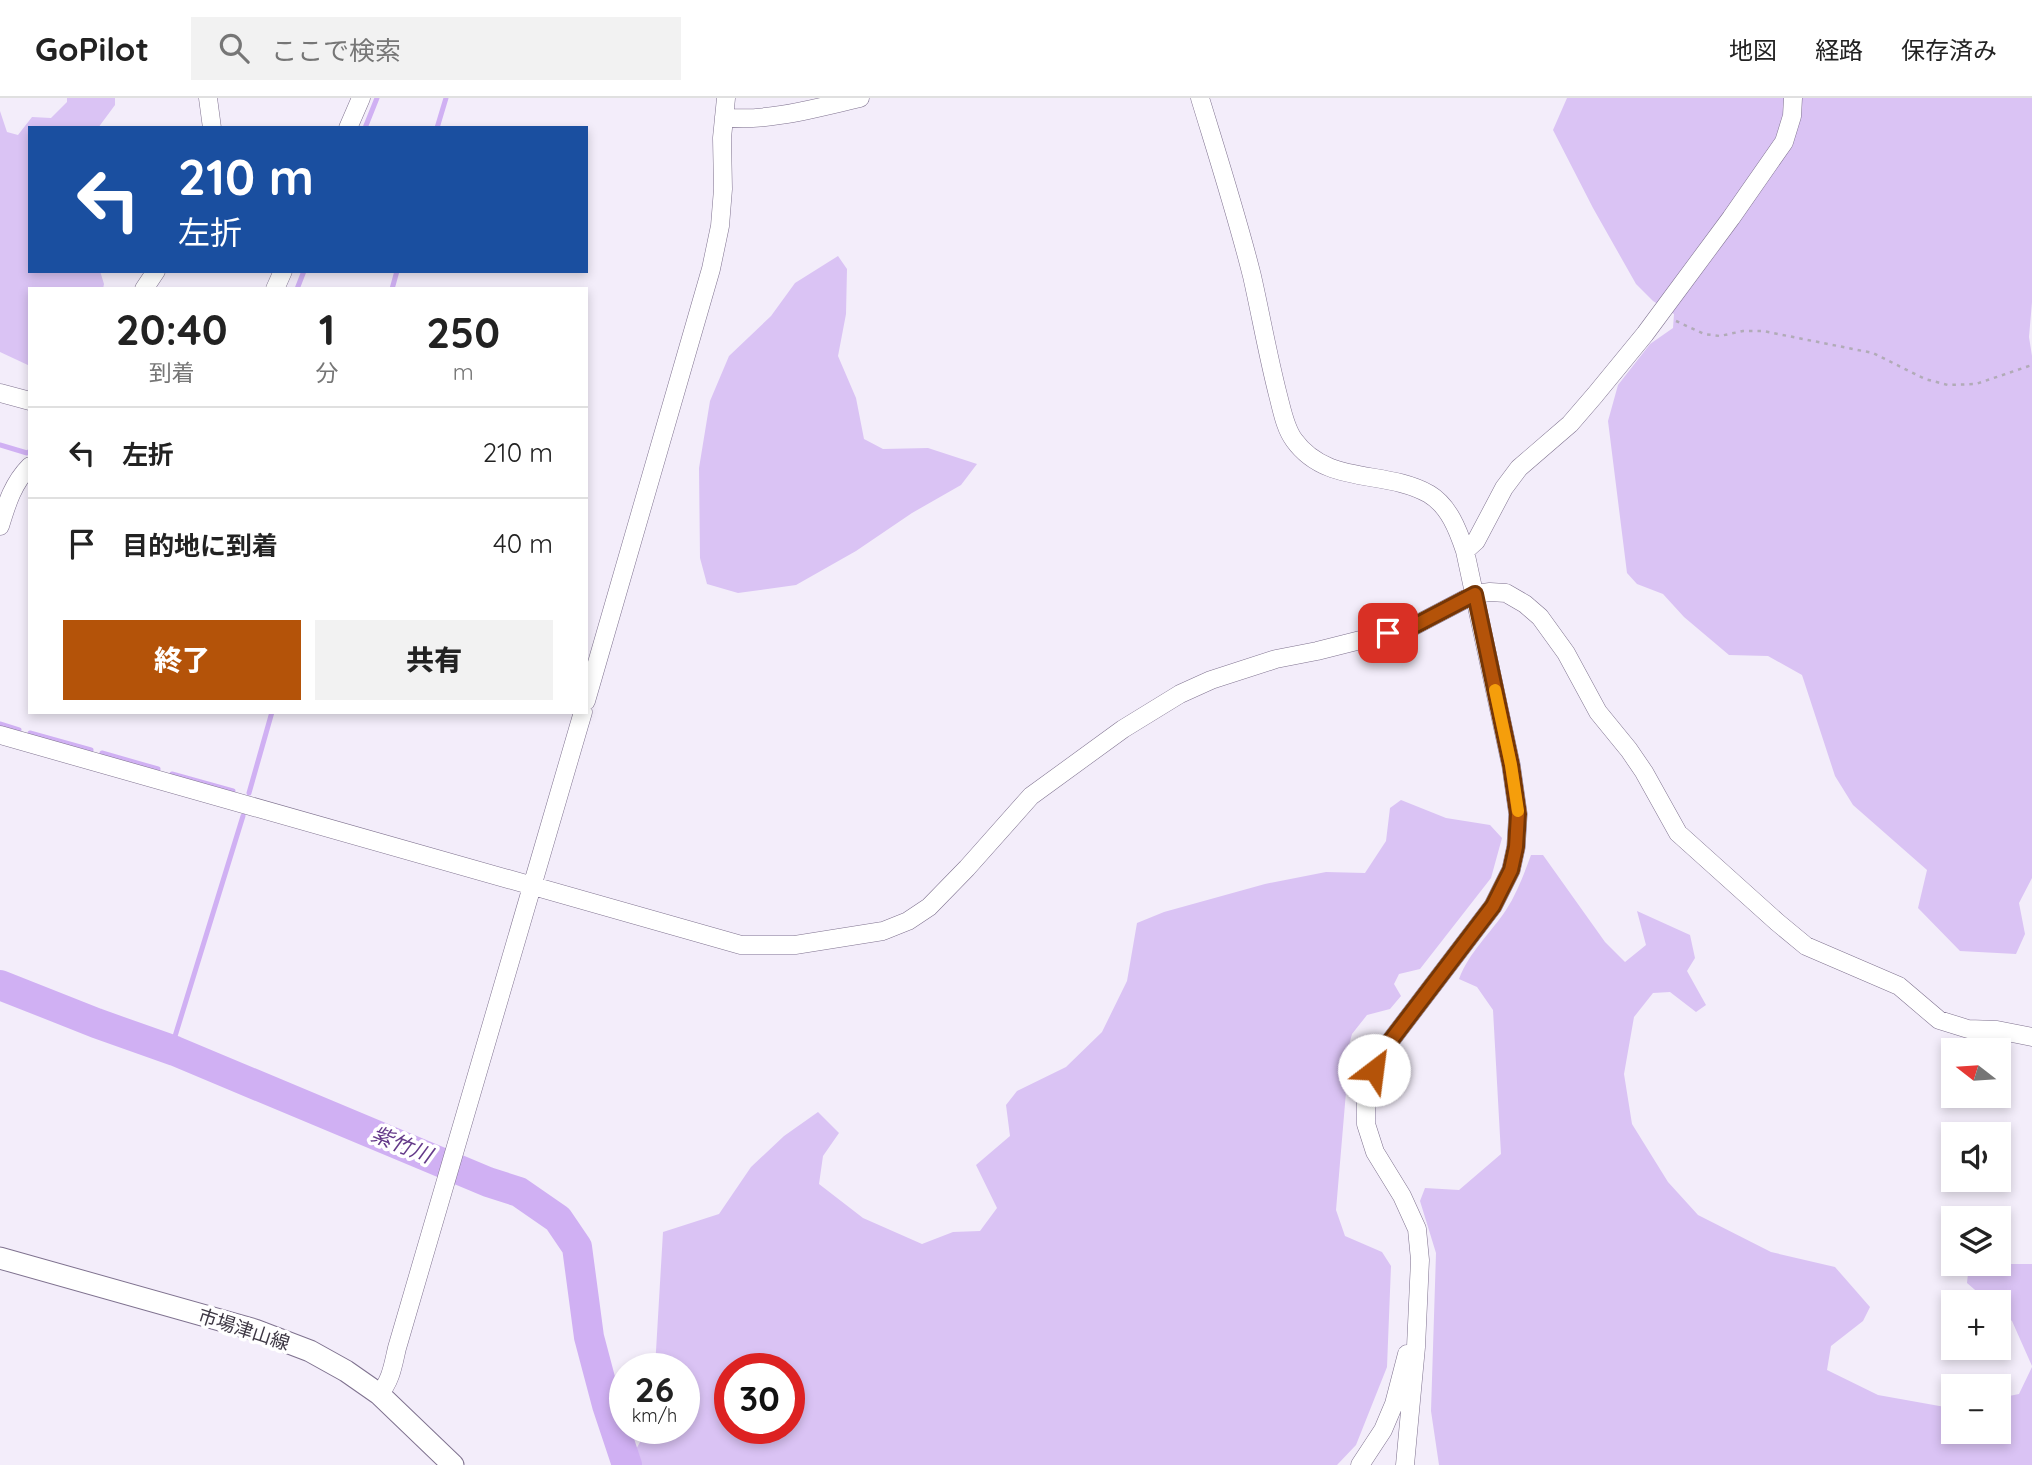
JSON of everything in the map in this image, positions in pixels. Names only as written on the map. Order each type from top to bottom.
[{"type":"main road","name":"市場津山線","points":[[0,1258],[255,1330],[310,1351],[379,1394],[453,1465]]},
{"type":"street","points":[[208,98],[212,126]]},
{"type":"street","points":[[349,126],[361,98]]},
{"type":"street","points":[[588,694],[711,269],[720,226],[723,117],[726,98]]},
{"type":"street","points":[[723,117],[753,117],[805,110],[860,98]]},
{"type":"street","points":[[1200,98],[1242,240],[1270,366],[1293,439],[1307,455],[1326,467],[1403,485],[1429,494],[1445,509],[1458,527],[1511,765],[1518,814],[1516,847],[1511,870],[1493,906],[1382,1052],[1366,1088],[1366,1124],[1374,1153],[1402,1196],[1417,1229],[1420,1260],[1416,1347],[1405,1465]]},
{"type":"street","points":[[1465,551],[1476,541],[1504,488],[1519,468],[1570,424],[1660,315],[1784,142],[1792,116],[1793,98]]},
{"type":"street","points":[[0,393],[28,400]]},
{"type":"street","points":[[0,526],[12,491],[28,469]]},
{"type":"street","points":[[0,735],[741,945],[795,945],[883,931],[908,921],[929,907],[1031,796],[1123,729],[1180,694],[1211,680],[1276,659],[1318,652],[1412,627],[1475,594],[1506,593],[1540,617],[1566,653],[1598,712],[1644,772],[1678,833],[1806,946],[1899,986],[1939,1020],[1950,1025],[2032,1037]]},
{"type":"street","points":[[379,1394],[386,1387],[392,1373],[397,1348],[582,714]]},
{"type":"street","points":[[1360,1465],[1383,1430],[1394,1404],[1405,1356],[1416,1347]]},
{"type":"path","points":[[1660,315],[1704,334],[1720,336],[1743,331],[1763,331],[1873,354],[1925,379],[1948,385],[1976,384],[2032,365]]},
{"type":"shaded area","points":[[67,98],[115,98],[115,105],[99,126],[28,126],[28,273],[101,273],[104,284],[103,287],[28,287],[28,365],[0,352],[0,111],[7,132],[18,135],[32,117],[51,118],[67,102]]},
{"type":"shaded area","points":[[1567,98],[2032,98],[2032,302],[2029,337],[2032,356],[2032,878],[2019,903],[2025,934],[2016,954],[1960,951],[1918,908],[1927,870],[1853,805],[1835,776],[1802,675],[1768,656],[1729,655],[1684,617],[1663,594],[1637,584],[1627,573],[1608,421],[1618,385],[1650,344],[1673,328],[1674,314],[1653,301],[1636,284],[1553,130]]},
{"type":"shaded area","points":[[838,256],[847,269],[846,314],[838,356],[856,398],[864,439],[883,449],[928,448],[977,464],[961,485],[796,585],[738,593],[707,584],[700,558],[699,468],[710,401],[729,356],[771,316],[795,283]]},
{"type":"shaded area","points":[[1401,800],[1446,818],[1490,825],[1502,838],[1491,878],[1420,969],[1399,974],[1394,984],[1401,996],[1390,1009],[1367,1015],[1352,1034],[1343,1067],[1346,1092],[1336,1210],[1345,1236],[1382,1252],[1391,1266],[1387,1367],[1356,1445],[1337,1465],[638,1465],[635,1451],[639,1444],[700,1444],[700,1353],[656,1353],[663,1232],[719,1214],[751,1167],[784,1136],[818,1112],[839,1133],[823,1156],[819,1184],[863,1218],[922,1244],[953,1232],[980,1231],[997,1208],[976,1165],[1010,1136],[1006,1105],[1017,1091],[1066,1067],[1102,1032],[1127,981],[1137,923],[1164,912],[1265,884],[1326,872],[1365,873],[1386,841],[1390,808]]},
{"type":"shaded area","points":[[1531,855],[1543,855],[1605,942],[1625,962],[1646,945],[1637,911],[1690,935],[1695,958],[1687,971],[1706,1005],[1696,1012],[1670,992],[1653,993],[1634,1017],[1624,1074],[1632,1124],[1668,1182],[1698,1215],[1771,1252],[1835,1267],[1870,1307],[1863,1321],[1831,1346],[1827,1370],[1878,1395],[1941,1406],[1941,1444],[2011,1444],[2011,1396],[2019,1394],[2032,1367],[2032,1465],[1439,1465],[1431,1411],[1436,1253],[1420,1201],[1425,1188],[1459,1190],[1501,1154],[1493,1010],[1477,987],[1459,979],[1474,952],[1510,904]]},
{"type":"shaded area","points":[[2011,1264],[2032,1264],[2032,1366],[2011,1320],[2011,1290],[1975,1290],[1967,1283],[1968,1276],[2011,1276]]},
{"type":"waterway","points":[[366,126],[377,98]]},
{"type":"waterway","points":[[438,126],[446,98]]},
{"type":"waterway","points":[[298,287],[303,273]]},
{"type":"waterway","points":[[393,287],[396,273]]},
{"type":"waterway","points":[[0,445],[28,452]]},
{"type":"waterway","points":[[249,793],[271,714]]},
{"type":"waterway","points":[[0,724],[19,730]]},
{"type":"waterway","points":[[30,733],[91,750]]},
{"type":"waterway","points":[[102,753],[158,769]]},
{"type":"waterway","points":[[172,774],[233,791]]},
{"type":"waterway","points":[[172,1046],[243,816]]},
{"type":"waterway","name":"紫竹川","points":[[0,985],[175,1051],[488,1182],[519,1192],[558,1219],[577,1247],[589,1337],[627,1465]]},
{"type":"slow traffic","points":[[1495,690],[1518,811]]},
{"type":"route","points":[[1374,1070],[1382,1052],[1493,906],[1511,870],[1516,847],[1518,814],[1511,765],[1475,594],[1412,627],[1388,633]]}]
